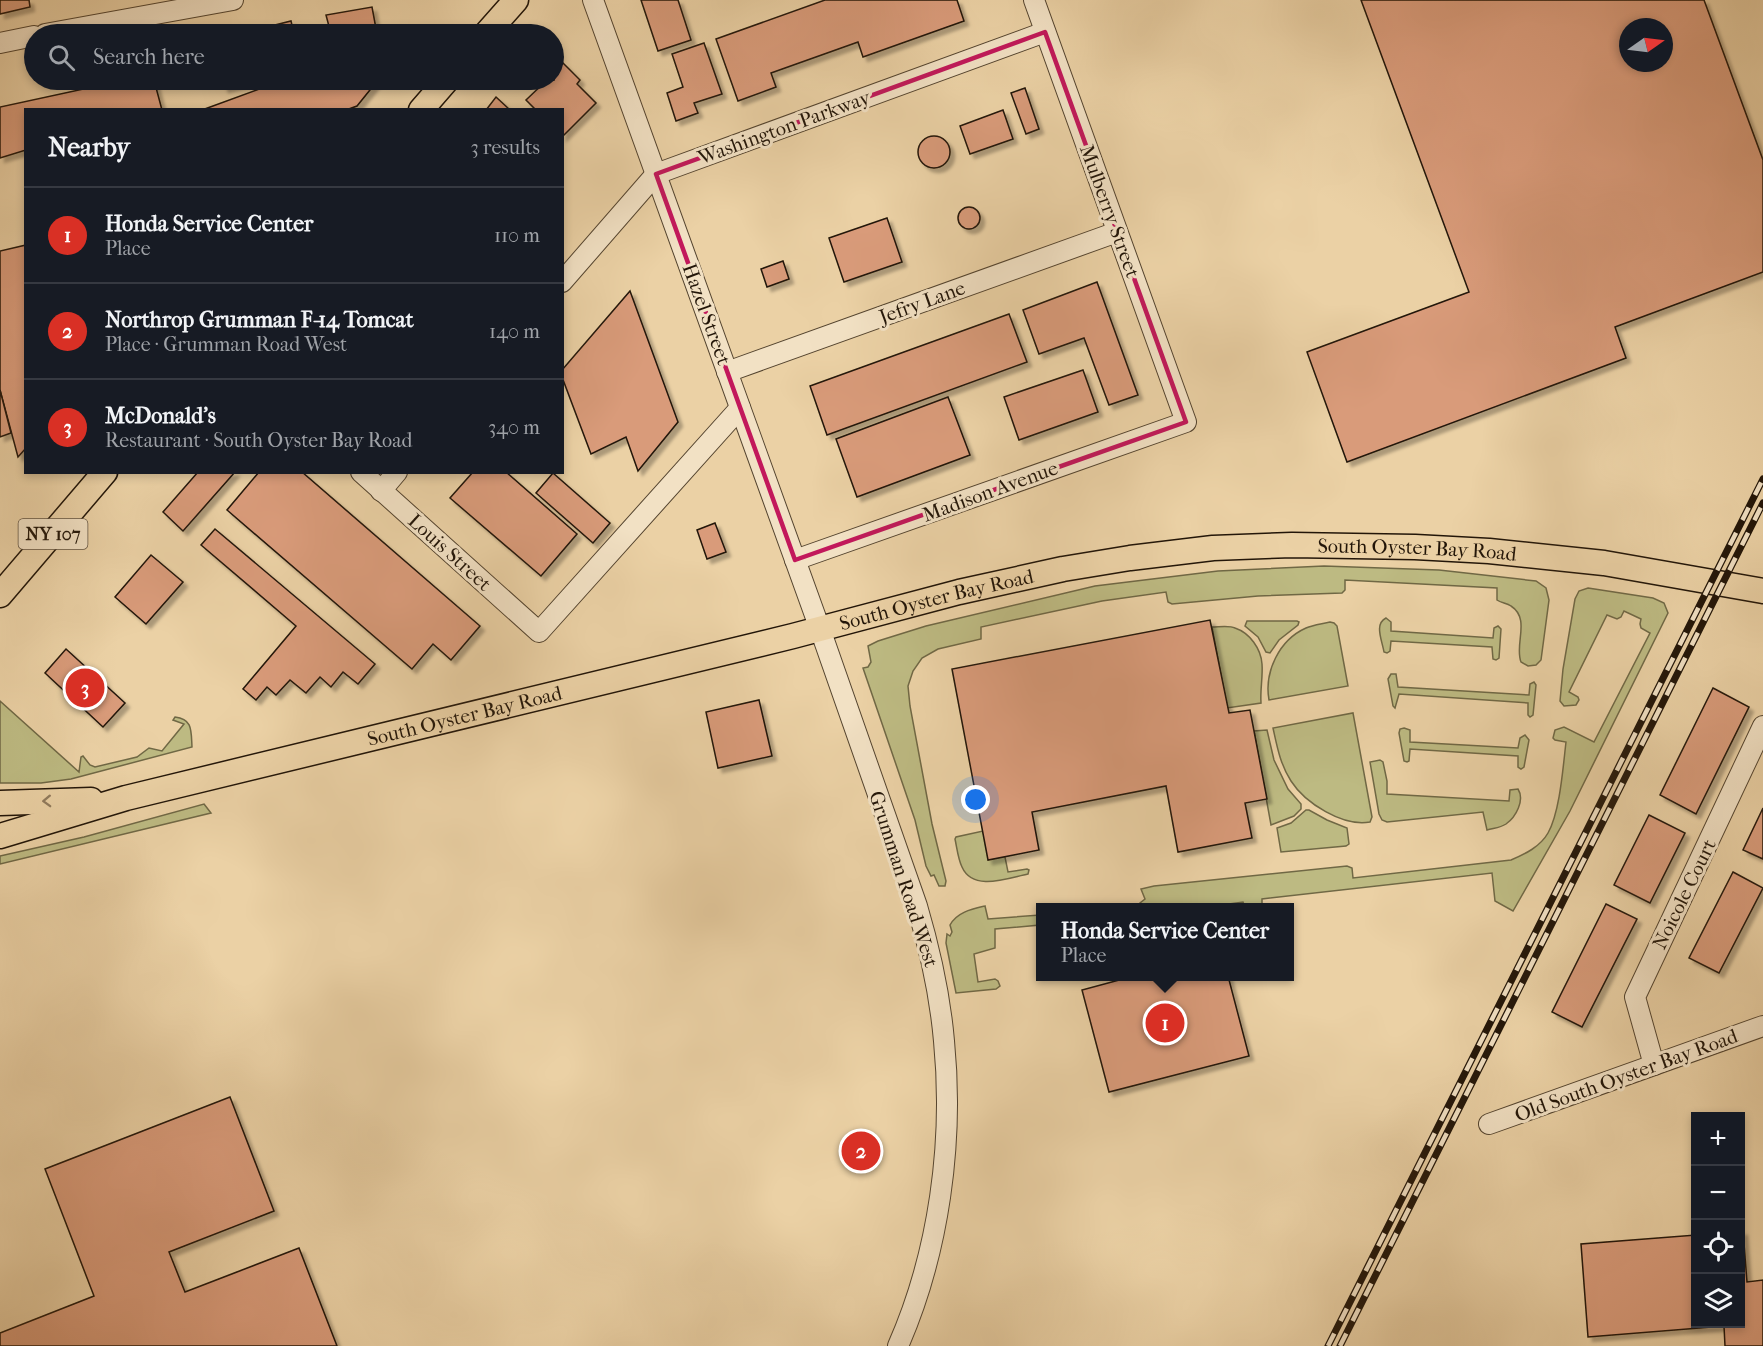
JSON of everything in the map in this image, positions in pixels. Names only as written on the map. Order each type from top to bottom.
[{"type":"main road","points":[[495,24],[516,0]]},
{"type":"main road","points":[[423,108],[438,90]]},
{"type":"main road","name":"NY 107","points":[[0,595],[103,474]]},
{"type":"main road","name":"South Oyster Bay Road","points":[[0,836],[126,798],[820,629],[959,592],[1063,569],[1213,548],[1292,545],[1489,551],[1604,563],[1763,591]]},
{"type":"main road","name":"South Oyster Bay Road","points":[[0,802],[126,798]]},
{"type":"street","name":"Hazel Street","points":[[593,0],[820,629]]},
{"type":"street","name":"Mulberry Street","points":[[1034,0],[1186,422]]},
{"type":"street","points":[[99,24],[222,1]]},
{"type":"street","name":"Washington Parkway","points":[[564,280],[656,174],[1045,32]]},
{"type":"street","points":[[0,43],[24,38]]},
{"type":"street","name":"Jefry Lane","points":[[727,372],[1117,232]]},
{"type":"street","name":"Louis Street","points":[[363,474],[539,632],[740,408]]},
{"type":"street","name":"Madison Avenue","points":[[795,560],[1186,422]]},
{"type":"street","points":[[381,491],[396,474]]},
{"type":"street","name":"Grumman Road West","points":[[820,629],[917,906],[930,950],[945,1042],[947,1120],[938,1208],[922,1279],[898,1346]]},
{"type":"street","name":"Noicole Court","points":[[1654,1065],[1635,997],[1763,726]]},
{"type":"street","name":"Old South Oyster Bay Road","points":[[1489,1124],[1763,1026]]},
{"type":"highlighted area","points":[[1045,32],[1186,422],[795,560],[656,174]]},
{"type":"shaded area","points":[[1324,566],[1439,570],[1536,581],[1546,588],[1549,600],[1541,660],[1536,665],[1528,666],[1521,662],[1519,655],[1520,618],[1511,606],[1497,600],[1497,588],[1345,580],[1345,590],[1342,593],[1258,596],[1172,604],[1168,602],[1166,592],[1102,601],[981,627],[981,639],[938,649],[922,658],[913,671],[908,686],[932,824],[946,881],[945,886],[939,886],[934,875],[931,876],[926,866],[915,820],[863,668],[868,667],[871,662],[868,646],[926,626],[1095,586],[1218,571]]},
{"type":"shaded area","points":[[1588,588],[1653,598],[1664,603],[1668,613],[1570,811],[1513,911],[1495,901],[1492,873],[1262,899],[1262,903],[1140,903],[1145,899],[1141,889],[1154,886],[1347,866],[1352,868],[1353,878],[1511,860],[1532,850],[1548,833],[1558,802],[1566,742],[1553,738],[1555,730],[1564,727],[1594,742],[1650,633],[1641,628],[1641,619],[1624,611],[1617,619],[1607,615],[1569,692],[1579,700],[1576,705],[1564,706],[1560,701],[1563,669],[1575,599],[1579,591]]},
{"type":"shaded area","points":[[1386,618],[1391,622],[1391,631],[1493,638],[1494,628],[1498,626],[1501,629],[1499,658],[1493,659],[1492,647],[1391,641],[1390,651],[1384,652],[1380,624]]},
{"type":"shaded area","points":[[1247,621],[1299,622],[1279,640],[1270,653],[1266,652],[1258,637],[1245,626]]},
{"type":"shaded area","points":[[1330,622],[1337,626],[1348,686],[1269,700],[1271,668],[1288,640],[1306,628]]},
{"type":"shaded area","points":[[1212,627],[1233,627],[1254,642],[1262,664],[1261,703],[1227,708]]},
{"type":"shaded area","points":[[1391,674],[1396,674],[1398,687],[1529,695],[1530,684],[1534,682],[1536,685],[1533,715],[1530,717],[1528,715],[1528,703],[1399,694],[1395,708],[1388,679]]},
{"type":"shaded area","points":[[0,701],[79,772],[83,756],[90,765],[95,767],[137,757],[149,748],[162,751],[184,724],[173,720],[175,717],[188,723],[192,747],[71,779],[41,783],[0,783]]},
{"type":"shaded area","points":[[1353,713],[1372,817],[1370,822],[1359,823],[1337,817],[1305,797],[1291,781],[1284,768],[1273,728]]},
{"type":"shaded area","points":[[1400,729],[1410,730],[1410,742],[1518,748],[1520,738],[1525,735],[1529,740],[1524,767],[1521,769],[1518,767],[1518,756],[1410,749],[1407,762],[1404,761],[1399,733]]},
{"type":"shaded area","points":[[1267,730],[1274,760],[1288,789],[1301,804],[1301,809],[1294,816],[1271,825],[1254,731]]},
{"type":"shaded area","points":[[1380,760],[1383,762],[1387,781],[1387,794],[1509,801],[1510,790],[1518,789],[1520,803],[1513,817],[1506,824],[1487,830],[1483,812],[1387,822],[1382,820],[1379,814],[1370,762]]},
{"type":"shaded area","points":[[204,804],[211,813],[0,864],[0,856],[84,837]]},
{"type":"shaded area","points":[[1306,810],[1347,828],[1349,844],[1281,852],[1277,828],[1291,823]]},
{"type":"shaded area","points":[[983,831],[1005,857],[1008,872],[1027,869],[1028,874],[992,881],[982,881],[967,875],[961,864],[955,839]]},
{"type":"shaded area","points":[[985,906],[988,919],[1036,915],[1036,925],[995,929],[995,948],[974,954],[978,982],[995,979],[1000,986],[996,989],[956,993],[946,943],[947,934],[950,936],[952,932],[950,925],[957,917]]},
{"type":"building","points":[[0,0],[29,0],[30,7],[0,14]]},
{"type":"building","points":[[641,0],[678,0],[691,40],[658,51]]},
{"type":"building","points":[[825,0],[957,0],[964,21],[863,57],[858,42],[771,73],[776,87],[738,101],[716,39]]},
{"type":"building","points":[[1361,0],[1704,0],[1763,160],[1763,272],[1615,327],[1626,358],[1347,462],[1307,352],[1469,292]]},
{"type":"building","points":[[372,7],[375,24],[328,24],[326,15]]},
{"type":"building","points":[[704,43],[722,94],[694,103],[698,113],[676,121],[667,93],[683,87],[672,54]]},
{"type":"building","points":[[564,64],[580,80],[577,84],[596,103],[564,135],[564,108],[534,108],[526,100],[536,90],[564,90]]},
{"type":"building","points":[[1025,88],[1039,129],[1026,134],[1011,93]]},
{"type":"building","points":[[79,90],[157,90],[161,108],[24,108],[24,151],[0,158],[0,107]]},
{"type":"building","points":[[257,90],[370,90],[357,106],[352,108],[207,108]]},
{"type":"building","points":[[496,97],[508,108],[488,108]]},
{"type":"building","points":[[1003,110],[1013,139],[970,154],[960,126]]},
{"type":"building","points":[[934,136],[945,141],[950,152],[945,163],[934,168],[923,163],[918,152],[923,141]]},
{"type":"building","points":[[965,207],[973,207],[980,214],[980,222],[973,229],[965,229],[958,222],[958,214]]},
{"type":"building","points":[[887,218],[902,262],[844,282],[829,238]]},
{"type":"building","points":[[24,245],[24,450],[18,457],[0,390],[0,251]]},
{"type":"building","points":[[783,261],[789,279],[767,287],[761,269]]},
{"type":"building","points":[[1097,282],[1138,395],[1109,405],[1084,338],[1039,354],[1023,310]]},
{"type":"building","points":[[630,291],[678,422],[638,471],[626,437],[591,454],[564,382],[564,368]]},
{"type":"building","points":[[1009,314],[1027,362],[827,435],[810,386]]},
{"type":"building","points":[[1083,370],[1098,412],[1019,440],[1004,397]]},
{"type":"building","points":[[0,390],[11,433],[0,437]]},
{"type":"building","points":[[948,397],[970,455],[857,497],[836,439]]},
{"type":"building","points":[[196,474],[233,474],[183,531],[163,512]]},
{"type":"building","points":[[257,474],[304,474],[480,626],[451,660],[433,644],[412,669],[227,510]]},
{"type":"building","points":[[471,474],[508,474],[577,534],[541,576],[450,498]]},
{"type":"building","points":[[554,474],[610,523],[593,543],[536,493]]},
{"type":"building","points":[[715,523],[726,552],[707,559],[697,530]]},
{"type":"building","points":[[215,529],[375,664],[358,684],[343,672],[331,687],[320,677],[306,693],[290,680],[276,695],[267,687],[256,700],[243,689],[296,626],[201,545]]},
{"type":"building","points":[[151,555],[183,582],[146,624],[115,597]]},
{"type":"building","points":[[1210,620],[1229,713],[1250,710],[1267,799],[1245,803],[1252,838],[1178,852],[1166,786],[1032,812],[1039,850],[988,860],[952,669]]},
{"type":"building","points":[[66,649],[125,703],[103,727],[45,673]]},
{"type":"building","points":[[1713,688],[1749,707],[1696,814],[1660,795]]},
{"type":"building","points":[[759,700],[772,756],[718,768],[706,712]]},
{"type":"building","points":[[1763,808],[1763,859],[1743,850]]},
{"type":"building","points":[[1649,815],[1685,833],[1650,903],[1614,885]]},
{"type":"building","points":[[1733,872],[1763,888],[1719,973],[1689,958]]},
{"type":"building","points":[[1606,904],[1637,919],[1582,1027],[1552,1012]]},
{"type":"building","points":[[1115,981],[1229,981],[1249,1056],[1109,1092],[1082,990]]},
{"type":"building","points":[[230,1097],[274,1211],[169,1252],[185,1292],[299,1248],[337,1346],[0,1346],[0,1333],[94,1296],[45,1169]]},
{"type":"building","points":[[1691,1235],[1691,1328],[1699,1328],[1588,1337],[1581,1244]]},
{"type":"building","points":[[1745,1256],[1747,1282],[1763,1280],[1763,1346],[1725,1346],[1724,1328],[1745,1328]]},
{"type":"railway","points":[[1328,1346],[1763,479]]},
{"type":"railway","points":[[1340,1346],[1763,503]]},
{"type":"place","name":"McDonald's","points":[[85,688]]},
{"type":"place","name":"Honda Service Center","points":[[1165,1023]]},
{"type":"place","name":"Northrop Grumman F-14 Tomcat","points":[[861,1151]]}]
